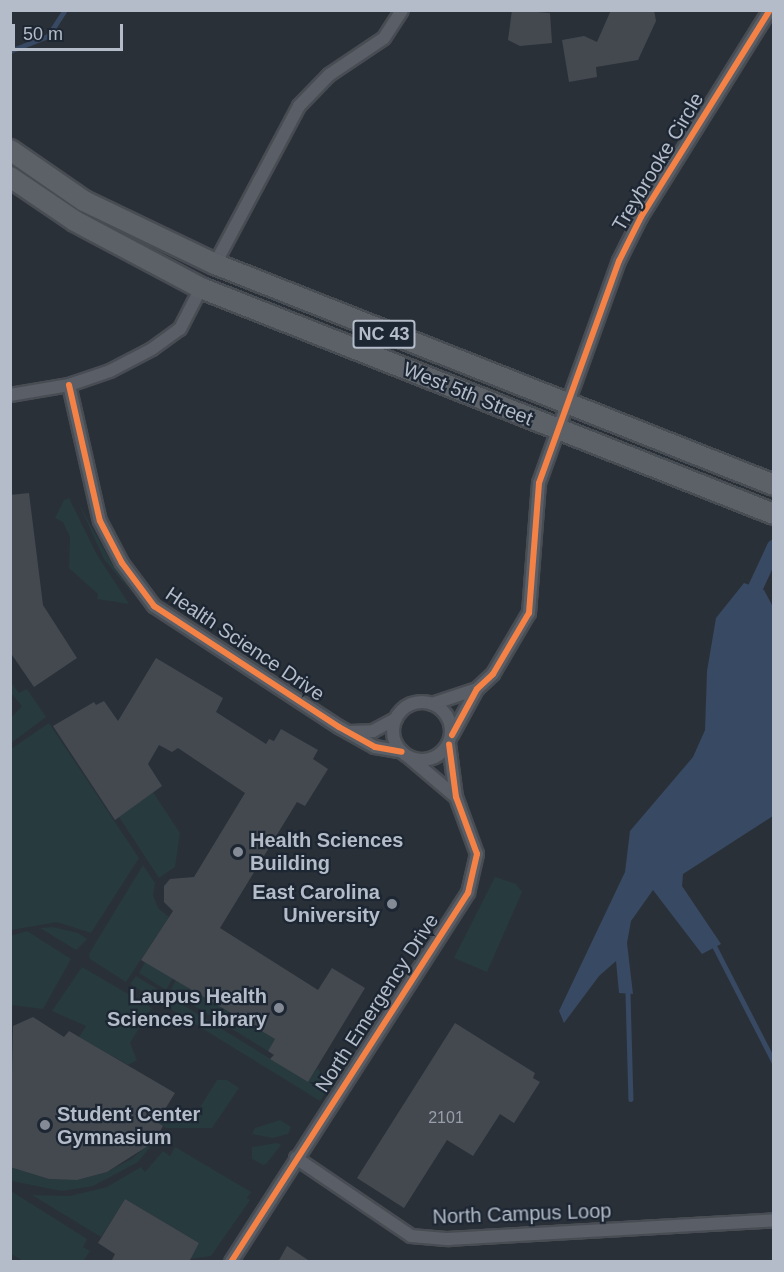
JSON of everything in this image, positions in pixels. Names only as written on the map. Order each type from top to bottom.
[{"type":"main road","name":"West 5th Street","points":[[10,150],[84,201],[215,264],[566,405],[774,485]]},
{"type":"main road","name":"West 5th Street","points":[[10,177],[75,221],[201,288],[774,514]]},
{"type":"street","points":[[215,264],[299,106],[329,75],[384,38],[402,10]]},
{"type":"street","name":"Treybrooke Circle","points":[[566,405],[619,261],[636,226],[770,10]]},
{"type":"street","points":[[10,395],[69,385],[110,371],[180,329],[201,288]]},
{"type":"street","name":"Health Science Drive","points":[[69,385],[100,521],[122,563],[154,606],[348,732],[375,747],[406,755]]},
{"type":"street","points":[[396,719],[394,736],[406,755],[436,757],[450,740],[477,688],[493,674],[530,613],[539,483],[566,405]]},
{"type":"street","points":[[348,732],[373,731],[396,719],[408,706],[432,704],[477,688]]},
{"type":"street","name":"North Emergency Drive","points":[[231,1262],[468,893],[477,854],[456,797],[447,716],[432,704]]},
{"type":"street","name":"North Emergency Drive","points":[[406,755],[456,797]]},
{"type":"street","name":"North Campus Loop","points":[[296,1158],[411,1236],[449,1239],[774,1220]]},
{"type":"green space","points":[[69,498],[96,553],[129,604],[97,599],[98,594],[69,568],[70,537],[63,522],[55,518],[64,500]]},
{"type":"green space","points":[[78,502],[111,562],[135,597],[104,559]]},
{"type":"green space","points":[[10,681],[19,693],[27,689],[46,717],[11,743],[11,718],[22,706],[11,693]]},
{"type":"green space","points":[[49,723],[139,858],[91,933],[57,922],[11,930],[11,749]]},
{"type":"green space","points":[[153,792],[180,833],[175,867],[159,878],[119,817]]},
{"type":"green space","points":[[143,865],[155,883],[153,895],[158,908],[169,917],[126,982],[90,959],[89,954]]},
{"type":"green space","points":[[495,877],[516,884],[522,892],[487,972],[454,958]]},
{"type":"green space","points":[[53,927],[78,933],[87,939],[76,950],[40,928]]},
{"type":"green space","points":[[27,931],[71,959],[43,1009],[11,1005],[11,936]]},
{"type":"green space","points":[[145,962],[173,978],[166,990],[139,973]]},
{"type":"green space","points":[[82,967],[152,1008],[130,1043],[137,1060],[128,1065],[79,1037],[86,1026],[52,1011]]},
{"type":"green space","points":[[136,976],[308,1082],[317,1068],[331,1085],[320,1101],[130,984]]},
{"type":"green space","points":[[176,980],[275,1039],[268,1051],[170,991]]},
{"type":"green space","points":[[217,1080],[227,1080],[239,1088],[212,1128],[166,1128],[157,1122],[164,1110],[197,1112]]},
{"type":"green space","points":[[280,1120],[291,1127],[288,1134],[273,1138],[252,1134],[255,1128]]},
{"type":"green space","points":[[151,1141],[154,1142],[138,1162],[93,1186],[62,1191],[11,1181],[10,1167],[49,1179],[77,1180],[107,1172],[133,1158]]},
{"type":"green space","points":[[277,1143],[281,1145],[267,1163],[263,1165],[252,1159],[252,1147]]},
{"type":"green space","points":[[175,1147],[251,1192],[247,1198],[250,1200],[211,1256],[190,1259],[199,1243],[125,1199],[101,1237],[32,1195],[70,1196],[107,1187],[141,1167],[145,1172],[163,1151],[170,1156]]},
{"type":"green space","points":[[11,1191],[87,1239],[83,1247],[90,1251],[83,1261],[23,1261],[11,1254]]},
{"type":"water","points":[[744,583],[764,590],[773,607],[773,816],[683,874],[682,886],[721,944],[702,954],[653,890],[631,921],[627,943],[633,994],[619,993],[616,961],[599,976],[564,1023],[559,1011],[625,872],[630,831],[693,757],[705,730],[707,671],[716,618]]},
{"type":"building","points":[[512,10],[550,13],[552,43],[520,46],[508,40]]},
{"type":"building","points":[[611,10],[654,10],[656,21],[638,60],[596,67],[597,77],[569,82],[562,40],[584,36],[597,42]]},
{"type":"building","points":[[29,493],[43,605],[77,658],[34,687],[10,652],[10,495]]},
{"type":"building","name":"Health Sciences Building","points":[[156,658],[223,698],[216,712],[266,744],[269,739],[274,741],[281,729],[318,750],[313,759],[328,769],[305,806],[297,802],[220,928],[318,990],[332,968],[365,988],[308,1082],[270,1059],[274,1055],[268,1051],[275,1039],[141,960],[173,911],[164,902],[164,886],[170,879],[194,877],[245,793],[178,748],[172,752],[159,745],[148,764],[162,786],[115,820],[53,726],[94,702],[96,705],[104,701],[118,721]]},
{"type":"building","points":[[33,1017],[64,1037],[69,1031],[175,1093],[157,1122],[163,1126],[154,1142],[107,1172],[77,1180],[49,1179],[10,1167],[13,1026]]},
{"type":"building","points":[[455,1023],[535,1073],[533,1078],[540,1082],[514,1123],[500,1114],[473,1156],[447,1140],[404,1208],[357,1178]]},
{"type":"building","points":[[125,1199],[199,1243],[189,1262],[111,1262],[115,1254],[98,1243]]},
{"type":"building","points":[[287,1246],[311,1262],[278,1262]]},
{"type":"waterway","points":[[10,51],[48,36],[65,10]]},
{"type":"waterway","points":[[755,587],[774,546]]},
{"type":"waterway","points":[[715,947],[774,1062]]},
{"type":"waterway","points":[[628,994],[631,1099]]},
{"type":"cycle path","points":[[452,735],[477,689],[493,674],[529,613],[539,483],[619,261],[641,217],[770,10]]},
{"type":"cycle path","points":[[69,385],[100,521],[122,563],[154,606],[339,727],[375,747],[402,752]]},
{"type":"cycle path","points":[[231,1262],[468,893],[477,854],[456,797],[449,744]]},
{"type":"place","name":"Health Sciences Building","points":[[238,852]]},
{"type":"place","name":"East Carolina University","points":[[392,904]]},
{"type":"place","name":"Laupus Health Sciences Library","points":[[279,1008]]},
{"type":"place","name":"Student Center Gymnasium","points":[[45,1125]]}]
